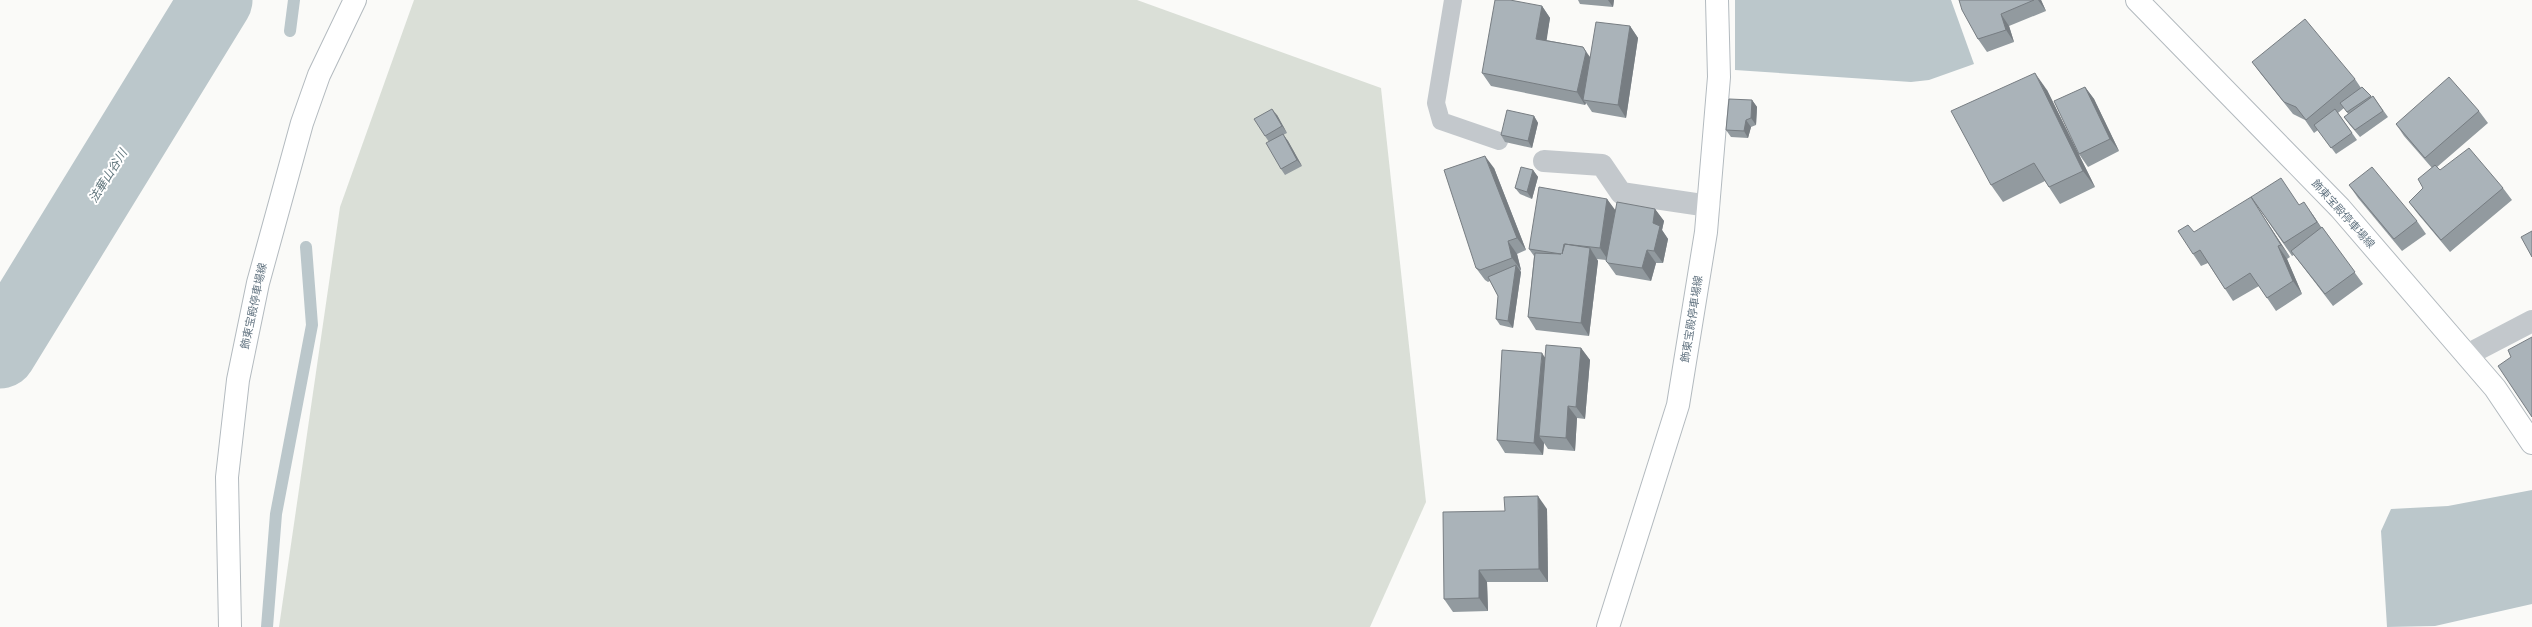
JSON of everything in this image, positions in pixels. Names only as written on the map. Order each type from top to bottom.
[{"type":"main road","name":"飾東宝殿停車場線","points":[[230,627],[227,477],[238,380],[258,283],[302,123],[320,75],[355,0]]},
{"type":"main road","name":"飾東宝殿停車場線","points":[[1608,627],[1678,405],[1708,206],[1719,78],[1717,0]]},
{"type":"main road","name":"飾東宝殿停車場線","points":[[2137,0],[2340,208],[2495,388],[2532,443]]},
{"type":"street","points":[[1544,161],[1602,165],[1621,193],[1708,206]]},
{"type":"street","points":[[2467,355],[2532,321]]},
{"type":"lane","points":[[1453,0],[1436,103],[1441,121],[1499,141]]},
{"type":"shaded area","points":[[414,0],[1137,0],[1381,88],[1426,502],[1370,627],[279,627],[340,207]]},
{"type":"shaded area","points":[[1735,0],[1951,0],[1974,64],[1929,80],[1911,82],[1735,70]]},
{"type":"shaded area","points":[[2532,490],[2532,604],[2435,626],[2387,627],[2381,531],[2391,509],[2448,506]]},
{"type":"building","points":[[1495,0],[1510,0],[1542,6],[1536,39],[1583,47],[1586,52],[1577,92],[1482,73]]},
{"type":"building","points":[[1959,0],[2034,0],[2001,14],[2006,30],[1978,39],[1962,10]]},
{"type":"building","points":[[2305,19],[2355,79],[2306,120],[2296,107],[2284,102],[2252,62]]},
{"type":"building","points":[[1596,22],[1630,26],[1618,105],[1583,100]]},
{"type":"building","points":[[2035,73],[2083,171],[2049,187],[2034,163],[1991,185],[1951,111]]},
{"type":"building","points":[[2449,77],[2479,111],[2425,158],[2396,124]]},
{"type":"building","points":[[2085,87],[2110,139],[2079,154],[2054,101]]},
{"type":"building","points":[[2362,87],[2371,96],[2347,112],[2340,103]]},
{"type":"building","points":[[2373,96],[2383,111],[2355,130],[2344,117]]},
{"type":"building","points":[[1729,99],[1752,100],[1751,118],[1746,120],[1744,131],[1726,130]]},
{"type":"building","points":[[1272,109],[1282,126],[1265,136],[1254,119]]},
{"type":"building","points":[[2335,109],[2352,133],[2331,148],[2314,125]]},
{"type":"building","points":[[1507,110],[1534,116],[1528,141],[1501,135]]},
{"type":"building","points":[[1283,134],[1297,160],[1281,169],[1266,143]]},
{"type":"building","points":[[2469,148],[2503,188],[2441,240],[2409,202],[2423,188],[2418,179],[2435,165],[2440,170]]},
{"type":"building","points":[[1485,156],[1517,238],[1508,241],[1512,258],[1480,270],[1476,268],[1444,170]]},
{"type":"building","points":[[1521,167],[1533,170],[1527,192],[1515,188]]},
{"type":"building","points":[[2372,167],[2417,221],[2394,239],[2349,185]]},
{"type":"building","points":[[2281,178],[2299,205],[2304,202],[2317,222],[2284,243],[2251,197]]},
{"type":"building","points":[[1539,187],[1607,199],[1600,248],[1567,244],[1590,248],[1581,323],[1528,317],[1535,253],[1561,254],[1529,249]]},
{"type":"building","points":[[2251,197],[2281,245],[2278,246],[2293,281],[2267,298],[2250,273],[2225,289],[2200,250],[2193,254],[2178,231],[2188,225],[2194,232]]},
{"type":"building","points":[[1617,202],[1655,209],[1653,223],[1660,226],[1654,251],[1647,250],[1642,268],[1608,263],[1606,261]]},
{"type":"building","points":[[2322,227],[2355,272],[2325,294],[2291,251]]},
{"type":"building","points":[[2532,231],[2532,257],[2521,237]]},
{"type":"building","points":[[1516,265],[1508,321],[1496,319],[1498,296],[1488,277]]},
{"type":"building","points":[[2532,337],[2532,417],[2498,366],[2511,357],[2508,350]]},
{"type":"building","points":[[1546,345],[1581,348],[1576,407],[1568,406],[1566,438],[1539,436]]},
{"type":"building","points":[[1502,350],[1542,353],[1534,443],[1497,440]]},
{"type":"building","points":[[1538,496],[1539,569],[1479,570],[1479,598],[1444,599],[1443,512],[1505,511],[1504,497]]},
{"type":"waterway","name":"法華山谷川","points":[[0,352],[216,0]]},
{"type":"waterway","points":[[290,31],[294,0]]},
{"type":"waterway","points":[[267,627],[276,514],[312,325],[306,247]]}]
